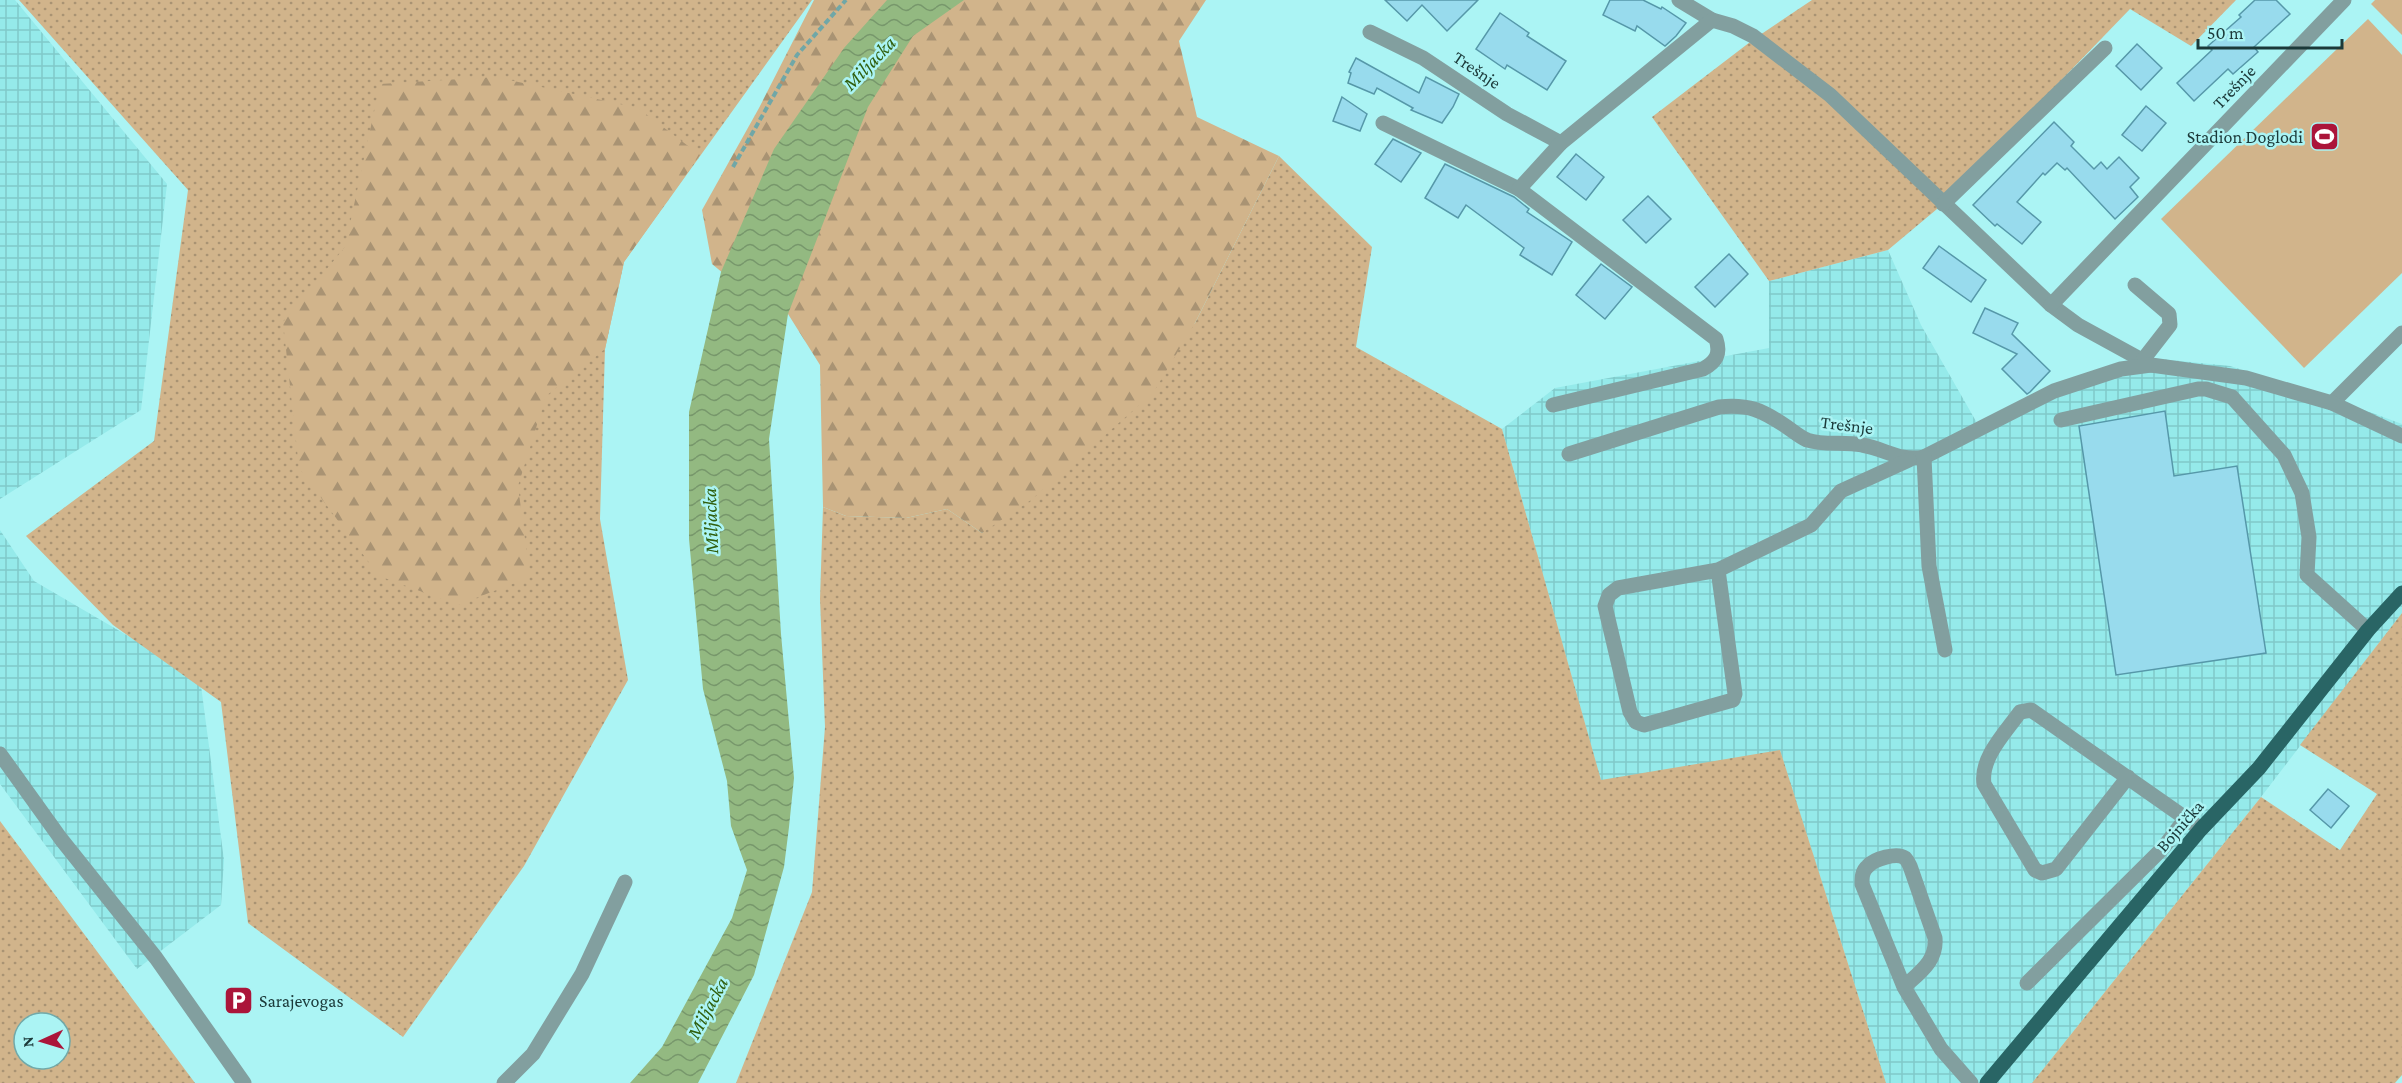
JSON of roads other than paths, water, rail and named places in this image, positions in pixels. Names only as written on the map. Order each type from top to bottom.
[{"type":"main road","name":"Bojnička","points":[[1987,1083],[2201,829],[2259,768],[2368,630],[2402,593]]},
{"type":"street","name":"Trešnje","points":[[1679,0],[1712,20],[1733,26],[1753,36],[1830,95],[2051,305],[2078,325],[2147,363],[2246,378],[2332,403],[2402,436]]},
{"type":"street","name":"Trešnje","points":[[2051,305],[2344,0]]},
{"type":"street","points":[[1519,189],[1561,143],[1712,20]]},
{"type":"street","name":"Trešnje","points":[[1370,32],[1423,58],[1507,114],[1561,143]]},
{"type":"street","points":[[1943,204],[2105,48]]},
{"type":"street","points":[[1383,123],[1519,189],[1716,339],[1719,347],[1718,356],[1712,364],[1703,369],[1553,405]]},
{"type":"street","points":[[2135,285],[2171,319],[2170,325],[2147,363]]},
{"type":"street","points":[[2332,403],[2402,333]]},
{"type":"street","name":"Trešnje","points":[[1569,454],[1719,407],[1738,405],[1751,407],[1770,416],[1806,439],[1823,443],[1860,444],[1909,460],[1924,457],[2054,391],[2147,363]]},
{"type":"street","points":[[2061,420],[2198,389],[2206,389],[2232,397],[2284,455],[2302,493],[2309,537],[2307,575],[2368,630]]},
{"type":"street","points":[[1924,457],[1929,566],[1945,650]]},
{"type":"street","points":[[1718,570],[1736,694],[1733,700],[1644,725],[1636,722],[1630,712],[1605,606],[1609,595],[1617,588],[1718,570],[1811,525],[1842,491],[1909,460]]},
{"type":"street","points":[[2128,777],[2056,869],[2042,873],[2035,870],[2029,860],[1984,784],[1982,773],[1985,763],[2020,712],[2025,709],[2031,710],[2128,777],[2201,829]]},
{"type":"street","points":[[0,754],[61,839],[156,958],[244,1083]]},
{"type":"street","points":[[2027,983],[2163,848],[2186,818]]},
{"type":"street","points":[[1904,987],[1933,958],[1936,948],[1935,938],[1910,866],[1906,858],[1898,855],[1874,861],[1867,866],[1862,884],[1904,987],[1941,1049],[1971,1083]]},
{"type":"street","points":[[504,1083],[534,1054],[576,984],[625,882]]},
{"type":"water","name":"Miljacka","points":[[887,0],[964,0],[913,36],[868,107],[788,314],[769,439],[781,634],[794,778],[784,867],[754,975],[698,1083],[630,1083],[662,1047],[732,918],[747,870],[731,826],[727,781],[703,689],[689,539],[689,412],[721,272],[774,149],[844,48]]},
{"type":"place","name":"Stadion Doglodi","points":[[2324,137]]},
{"type":"place","name":"Sarajevogas","points":[[238,1001]]}]
